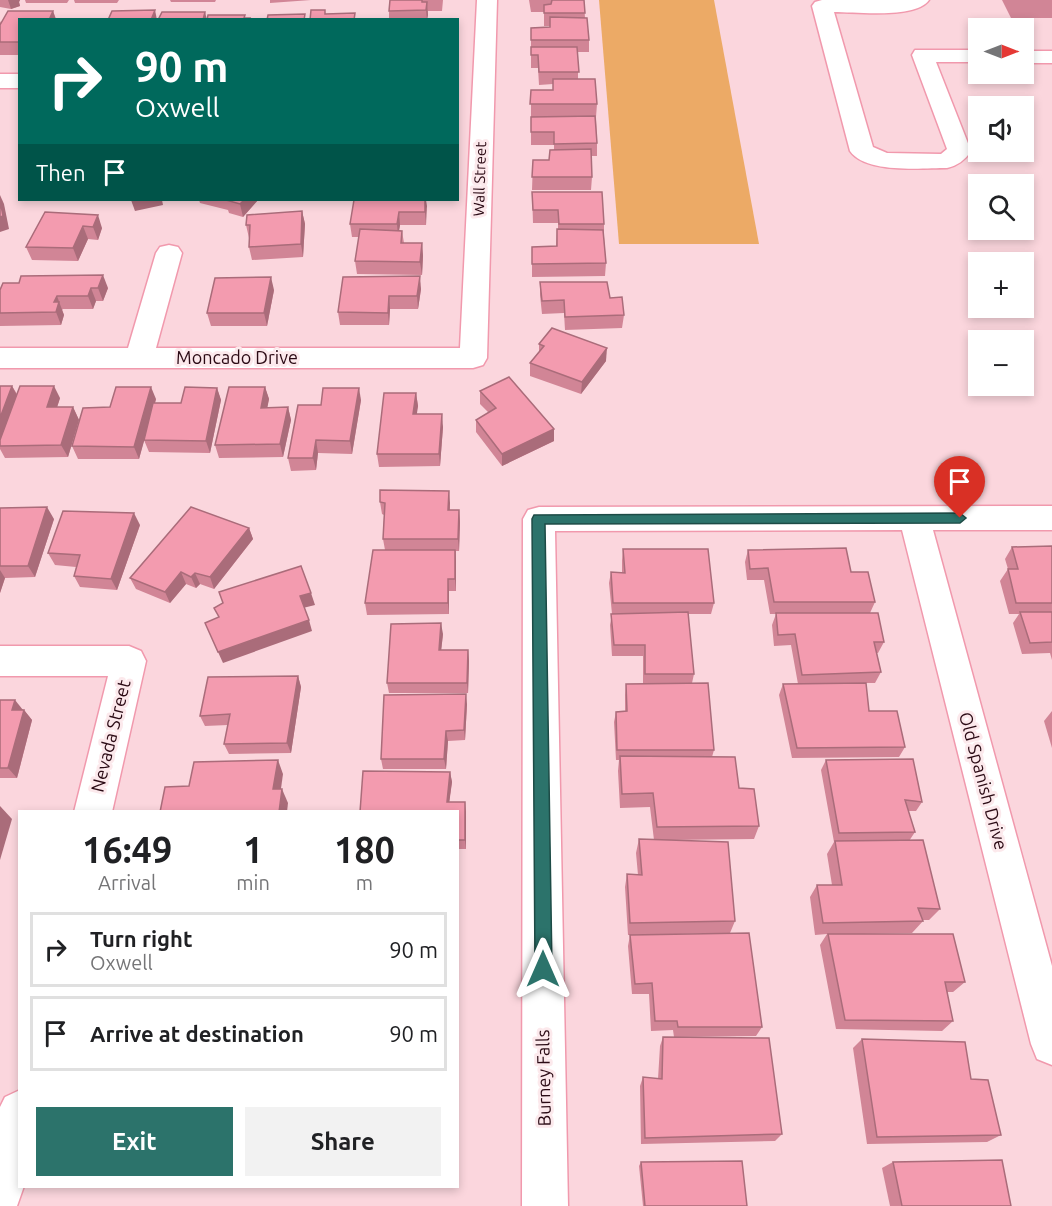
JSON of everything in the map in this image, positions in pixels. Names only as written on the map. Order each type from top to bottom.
[{"type":"street","name":"Wall Street","points":[[473,358],[475,80],[487,0]]},
{"type":"street","points":[[916,25],[959,151],[946,160],[883,160],[862,151],[822,6],[916,25],[968,51]]},
{"type":"street","points":[[1034,57],[1052,57]]},
{"type":"street","points":[[0,81],[18,81]]},
{"type":"street","points":[[139,358],[170,253]]},
{"type":"street","name":"Moncado Drive","points":[[0,358],[473,358]]},
{"type":"street","points":[[914,518],[1052,518]]},
{"type":"street","name":"Burney Falls","points":[[546,1206],[539,519],[914,518]]},
{"type":"street","name":"Old Spanish Drive","points":[[914,518],[1052,1044]]},
{"type":"street","name":"Nevada Street","points":[[0,661],[129,661],[93,810]]},
{"type":"street","points":[[0,1192],[18,1120]]},
{"type":"shaded area","points":[[599,0],[714,0],[759,244],[619,244]]},
{"type":"building","points":[[390,0],[422,0],[422,2],[427,2],[426,10],[389,11]]},
{"type":"building","points":[[552,0],[584,0],[585,13],[544,13],[544,5],[551,4]]},
{"type":"building","points":[[155,10],[152,18],[109,18],[112,11]]},
{"type":"building","points":[[311,10],[325,10],[325,14],[355,13],[354,18],[310,18]]},
{"type":"building","points":[[8,11],[53,11],[50,18],[18,18],[18,42],[0,42],[0,25]]},
{"type":"building","points":[[162,12],[205,12],[204,18],[159,18]]},
{"type":"building","points":[[305,14],[304,18],[267,18],[268,15]]},
{"type":"building","points":[[208,15],[245,15],[244,18],[207,18]]},
{"type":"building","points":[[550,17],[587,18],[589,40],[531,40],[531,28],[550,27]]},
{"type":"building","points":[[531,47],[577,47],[579,72],[539,72],[538,55],[531,55]]},
{"type":"building","points":[[553,79],[595,79],[597,104],[530,104],[531,90],[553,90]]},
{"type":"building","points":[[595,116],[597,143],[554,144],[554,132],[531,132],[531,117]]},
{"type":"building","points":[[591,149],[592,177],[532,177],[533,160],[549,160],[550,150]]},
{"type":"building","points":[[532,192],[602,192],[604,224],[559,224],[558,210],[533,210]]},
{"type":"building","points":[[0,200],[3,216],[0,217]]},
{"type":"building","points":[[354,201],[425,201],[425,212],[399,212],[397,224],[350,224]]},
{"type":"building","points":[[302,211],[301,244],[249,247],[250,225],[246,225],[247,215]]},
{"type":"building","points":[[45,212],[98,215],[93,227],[83,226],[73,248],[26,247]]},
{"type":"building","points":[[360,229],[402,231],[401,243],[422,243],[420,262],[355,261]]},
{"type":"building","points":[[557,229],[603,230],[606,263],[532,264],[532,247],[557,246]]},
{"type":"building","points":[[103,275],[98,288],[91,288],[88,296],[57,296],[54,302],[59,302],[56,312],[0,313],[0,290],[3,283],[19,283],[21,276]]},
{"type":"building","points":[[420,276],[417,296],[389,296],[388,313],[338,312],[343,277]]},
{"type":"building","points":[[271,277],[264,313],[207,313],[215,278]]},
{"type":"building","points":[[540,282],[607,282],[610,298],[622,297],[624,315],[565,317],[564,300],[542,301]]},
{"type":"building","points":[[552,328],[607,348],[582,382],[530,363],[544,346],[539,344]]},
{"type":"building","points":[[509,377],[554,429],[502,454],[476,420],[496,408],[480,391]]},
{"type":"building","points":[[0,386],[12,386],[0,418]]},
{"type":"building","points":[[20,386],[54,386],[47,407],[73,407],[61,445],[0,446],[0,440]]},
{"type":"building","points":[[116,387],[151,387],[134,447],[72,446],[83,408],[110,407]]},
{"type":"building","points":[[185,387],[217,388],[206,441],[144,440],[153,403],[181,403]]},
{"type":"building","points":[[229,387],[265,387],[261,408],[288,407],[280,444],[215,445]]},
{"type":"building","points":[[323,388],[359,388],[350,441],[316,440],[313,458],[288,458],[298,405],[321,405]]},
{"type":"building","points":[[384,393],[416,393],[413,414],[442,414],[439,454],[377,454]]},
{"type":"building","points":[[380,490],[449,491],[448,510],[459,510],[458,539],[383,539],[385,503],[380,502]]},
{"type":"building","points":[[47,507],[28,566],[0,566],[0,508]]},
{"type":"building","points":[[191,507],[249,528],[210,577],[195,573],[191,577],[181,572],[165,592],[130,578]]},
{"type":"building","points":[[63,511],[134,513],[111,579],[74,576],[80,555],[48,553]]},
{"type":"building","points":[[1052,546],[1052,603],[1016,603],[1008,569],[1018,569],[1012,547]]},
{"type":"building","points":[[846,548],[851,572],[868,572],[875,602],[774,602],[768,568],[750,569],[748,550]]},
{"type":"building","points":[[623,549],[708,549],[714,603],[613,603],[611,572],[625,573]]},
{"type":"building","points":[[373,550],[455,550],[455,579],[448,579],[448,603],[365,603]]},
{"type":"building","points":[[301,566],[311,593],[300,596],[309,620],[218,652],[205,623],[219,617],[214,608],[223,603],[219,592]]},
{"type":"building","points":[[688,612],[694,674],[645,674],[645,645],[614,645],[611,614]]},
{"type":"building","points":[[1020,612],[1052,612],[1052,642],[1030,643]]},
{"type":"building","points":[[776,613],[878,613],[884,642],[874,642],[881,672],[802,675],[795,634],[778,635]]},
{"type":"building","points":[[441,623],[439,650],[468,650],[467,683],[387,683],[391,624]]},
{"type":"building","points":[[298,676],[287,743],[224,744],[230,714],[200,716],[208,677]]},
{"type":"building","points":[[708,683],[714,750],[617,750],[616,712],[627,711],[626,684]]},
{"type":"building","points":[[866,683],[869,711],[897,711],[905,747],[797,748],[783,684]]},
{"type":"building","points":[[466,694],[464,730],[446,731],[444,759],[381,759],[384,695]]},
{"type":"building","points":[[0,700],[15,700],[12,710],[24,710],[8,768],[0,768]]},
{"type":"building","points":[[620,756],[735,757],[739,788],[754,789],[759,826],[657,827],[653,793],[622,794]]},
{"type":"building","points":[[913,759],[922,802],[905,800],[915,832],[839,833],[826,760]]},
{"type":"building","points":[[278,760],[273,789],[282,789],[279,810],[160,810],[165,787],[189,786],[194,762]]},
{"type":"building","points":[[363,771],[450,772],[447,802],[465,802],[465,840],[459,840],[459,810],[360,810]]},
{"type":"building","points":[[639,839],[728,842],[735,921],[630,923],[627,874],[642,875]]},
{"type":"building","points":[[923,840],[940,909],[918,908],[923,921],[823,923],[817,885],[842,885],[835,841]]},
{"type":"building","points":[[749,933],[762,1027],[678,1027],[677,1021],[655,1021],[652,983],[635,984],[630,935]]},
{"type":"building","points":[[828,934],[953,934],[965,982],[945,982],[953,1021],[845,1020]]},
{"type":"building","points":[[663,1037],[769,1038],[782,1134],[645,1138],[643,1077],[662,1079]]},
{"type":"building","points":[[862,1039],[965,1042],[971,1079],[988,1080],[1001,1135],[877,1137]]},
{"type":"building","points":[[1002,1160],[1011,1206],[902,1206],[893,1162]]},
{"type":"building","points":[[742,1161],[747,1206],[645,1206],[641,1162]]},
{"type":"route","points":[[543,969],[539,519],[960,518]]}]
